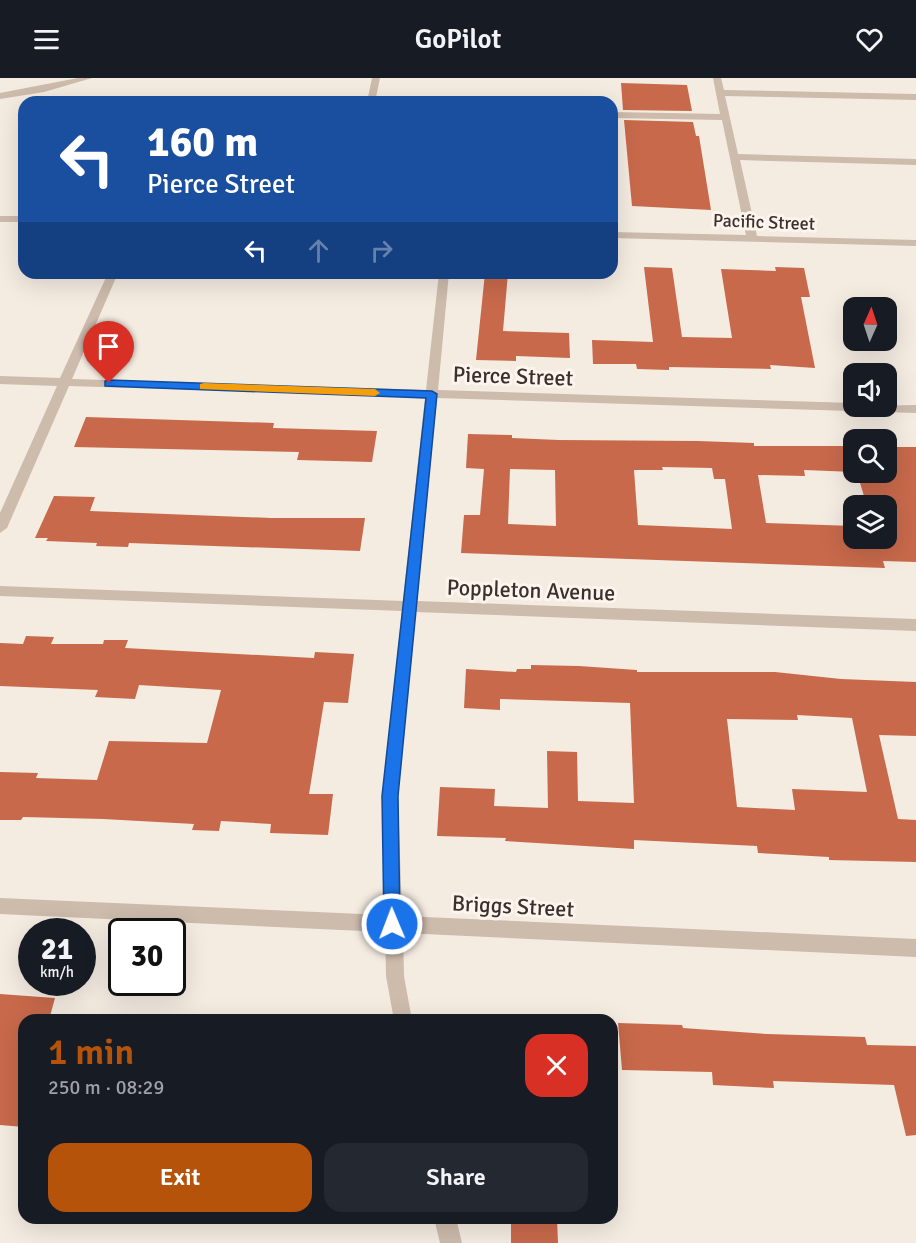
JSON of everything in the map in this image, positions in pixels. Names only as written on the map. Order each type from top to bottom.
[{"type":"street","points":[[0,96],[44,89],[88,78]]},
{"type":"street","points":[[372,96],[376,78]]},
{"type":"street","points":[[717,78],[752,238]]},
{"type":"street","points":[[720,93],[916,97]]},
{"type":"street","points":[[618,115],[726,117]]},
{"type":"street","points":[[734,157],[916,162]]},
{"type":"street","points":[[0,219],[18,219]]},
{"type":"street","name":"Pacific Street","points":[[618,235],[916,243]]},
{"type":"street","points":[[0,528],[109,279]]},
{"type":"street","points":[[402,1014],[395,976],[392,924],[390,796],[443,279]]},
{"type":"street","name":"Pierce Street","points":[[0,380],[916,409]]},
{"type":"street","name":"Poppleton Avenue","points":[[0,591],[916,625]]},
{"type":"street","name":"Briggs Street","points":[[0,906],[916,948]]},
{"type":"street","points":[[446,1224],[451,1243]]},
{"type":"building","points":[[621,83],[687,85],[692,111],[623,110]]},
{"type":"building","points":[[624,120],[693,122],[696,136],[699,136],[711,210],[632,206]]},
{"type":"building","points":[[644,267],[672,268],[682,337],[732,338],[721,269],[776,271],[775,267],[804,268],[810,297],[801,297],[815,368],[770,365],[771,369],[669,367],[669,370],[637,369],[636,364],[593,364],[592,340],[653,342]]},
{"type":"building","points":[[484,279],[507,279],[503,331],[569,333],[570,358],[516,356],[516,361],[476,360]]},
{"type":"building","points":[[86,417],[274,423],[273,428],[377,431],[372,462],[297,460],[299,452],[74,447]]},
{"type":"building","points":[[468,434],[512,435],[512,438],[559,440],[698,441],[754,443],[754,446],[843,446],[843,472],[804,470],[805,476],[758,475],[766,523],[843,526],[843,549],[897,549],[897,495],[864,495],[860,483],[897,483],[897,447],[916,447],[916,562],[883,561],[885,568],[461,553],[464,515],[480,515],[484,469],[466,468]],"holes":[[[662,467],[712,468],[714,479],[725,479],[732,529],[638,525],[634,470],[663,470]],[[510,469],[555,470],[556,526],[508,524]]]},
{"type":"building","points":[[54,496],[95,497],[90,511],[271,518],[365,518],[360,551],[129,543],[128,547],[96,546],[97,543],[46,541],[48,538],[35,538]]},
{"type":"building","points":[[26,636],[54,637],[51,644],[103,644],[104,640],[128,640],[125,648],[314,658],[315,652],[354,654],[348,703],[324,702],[309,794],[333,794],[328,835],[270,833],[271,824],[221,821],[219,831],[192,830],[194,824],[103,819],[23,817],[21,820],[0,820],[0,772],[38,773],[36,778],[97,780],[109,741],[207,743],[221,690],[139,685],[135,699],[95,697],[98,690],[0,686],[0,643],[23,644]]},
{"type":"building","points":[[531,665],[579,666],[637,670],[637,672],[775,672],[841,679],[916,682],[916,736],[879,735],[898,819],[916,820],[916,862],[829,860],[829,857],[758,853],[757,846],[634,840],[634,849],[505,841],[506,838],[437,836],[440,787],[495,789],[494,806],[548,808],[547,751],[577,752],[578,801],[634,803],[630,703],[500,699],[500,710],[464,708],[466,669],[516,672],[517,669],[531,669]],"holes":[[[797,715],[852,718],[867,792],[792,789],[795,810],[737,807],[727,719],[798,720]]]},
{"type":"building","points":[[0,994],[55,998],[51,1014],[18,1014],[18,1126],[0,1125]]},
{"type":"building","points":[[618,1023],[682,1025],[683,1028],[767,1034],[865,1037],[867,1045],[916,1046],[916,1135],[906,1136],[894,1085],[773,1081],[774,1088],[713,1085],[712,1072],[622,1070]]},
{"type":"building","points":[[511,1224],[557,1224],[558,1243],[511,1243]]},
{"type":"slow traffic","points":[[204,387],[375,393]]},
{"type":"route","points":[[109,383],[432,394],[390,796],[392,924]]}]
